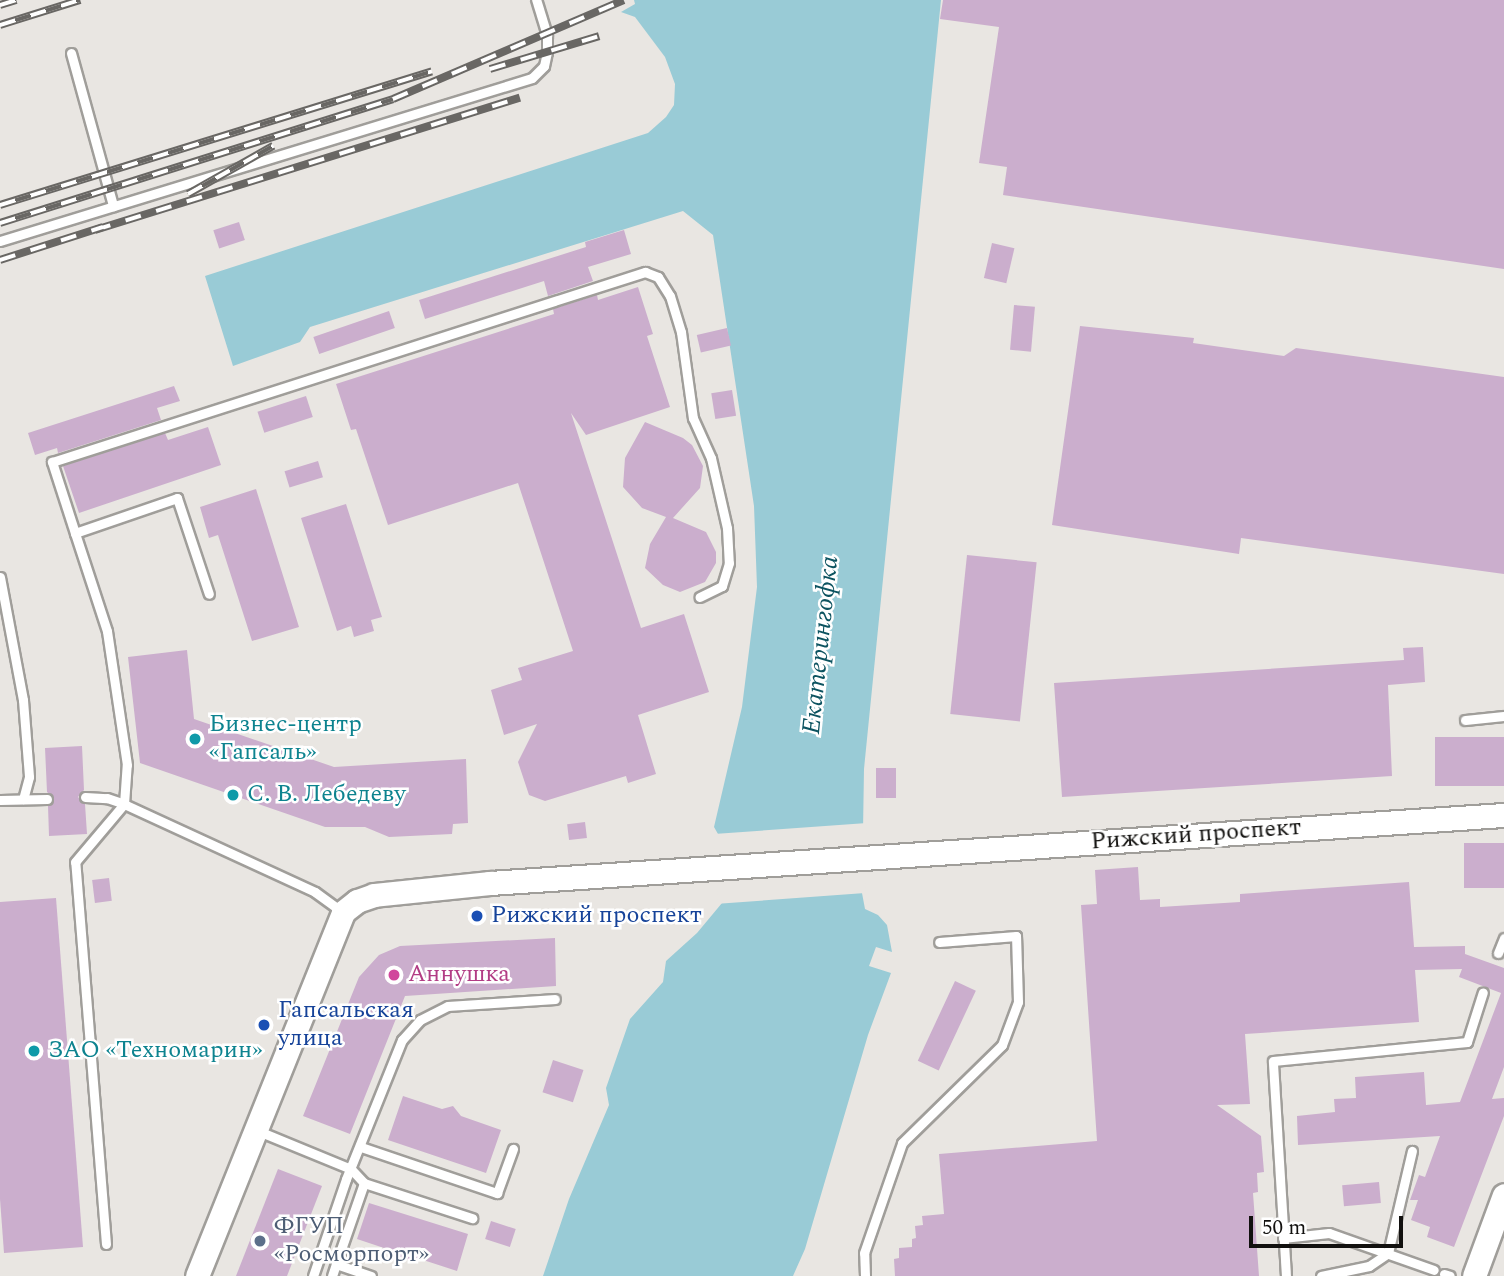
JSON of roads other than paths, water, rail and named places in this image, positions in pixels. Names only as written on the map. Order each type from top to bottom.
[{"type":"street","name":"Рижский проспект","points":[[343,912],[357,901],[392,891],[1504,815]]},
{"type":"street","points":[[197,1276],[343,912]]},
{"type":"street","points":[[1474,1276],[1504,1195]]},
{"type":"lane","points":[[0,241],[532,78],[544,66],[547,52],[547,35],[536,0]]},
{"type":"lane","points":[[71,53],[113,206]]},
{"type":"lane","points":[[106,1244],[75,862],[124,804],[127,765],[107,631],[52,462],[645,272],[659,277],[670,296],[681,332],[693,418],[711,458],[727,528],[729,562],[722,586],[699,597]]},
{"type":"lane","points":[[75,533],[177,498],[209,594]]},
{"type":"lane","points":[[0,577],[23,700],[29,777],[23,799]]},
{"type":"lane","points":[[1465,720],[1504,716]]},
{"type":"lane","points":[[85,797],[107,798],[124,804],[314,892],[343,912]]},
{"type":"lane","points":[[0,800],[47,799]]},
{"type":"lane","points":[[865,1276],[864,1253],[902,1143],[1002,1045],[1018,1002],[1016,936],[939,942]]},
{"type":"lane","points":[[1498,953],[1504,938]]},
{"type":"lane","points":[[1286,1276],[1273,1060],[1467,1042],[1483,992]]},
{"type":"lane","points":[[313,1276],[401,1040],[420,1020],[448,1006],[555,999]]},
{"type":"lane","points":[[254,1129],[351,1169],[364,1183],[472,1218]]},
{"type":"lane","points":[[361,1147],[497,1193],[513,1149]]},
{"type":"lane","points":[[1321,1276],[1368,1266],[1388,1253],[1412,1151]]},
{"type":"lane","points":[[332,1276],[364,1183]]},
{"type":"lane","points":[[1283,1238],[1329,1233],[1443,1273]]},
{"type":"lane","points":[[336,1264],[371,1276]]},
{"type":"water","name":"Екатерингофка","points":[[634,0],[941,0],[864,769],[862,893],[865,909],[878,915],[887,925],[892,952],[876,947],[869,966],[891,973],[868,1035],[805,1249],[793,1276],[543,1276],[569,1199],[609,1105],[606,1088],[630,1019],[663,982],[666,961],[697,933],[722,903],[718,834],[714,827],[742,707],[757,587],[754,506],[713,235],[683,211],[310,327],[300,342],[233,366],[205,276],[648,133],[666,117],[674,105],[675,84],[665,57],[635,17],[621,12],[635,4]]},
{"type":"railway","points":[[0,5],[16,0]]},
{"type":"railway","points":[[0,25],[80,0]]},
{"type":"railway","points":[[0,223],[393,99],[624,0]]},
{"type":"railway","points":[[490,69],[599,36]]},
{"type":"railway","points":[[0,205],[432,71]]},
{"type":"railway","points":[[95,230],[520,98]]},
{"type":"railway","points":[[188,194],[273,146]]},
{"type":"railway","points":[[0,260],[103,227]]},
{"type":"place","name":"Бизнес-центр «Гапсаль»","points":[[195,739]]},
{"type":"place","name":"С. В. Лебедеву","points":[[233,795]]},
{"type":"place","name":"Рижский проспект","points":[[477,916]]},
{"type":"place","name":"Аннушка","points":[[394,975]]},
{"type":"place","name":"Гапсальская улица","points":[[264,1025]]},
{"type":"place","name":"ЗАО «Техномарин»","points":[[34,1051]]},
{"type":"place","name":"ФГУП «Росморпорт»","points":[[260,1241]]}]
